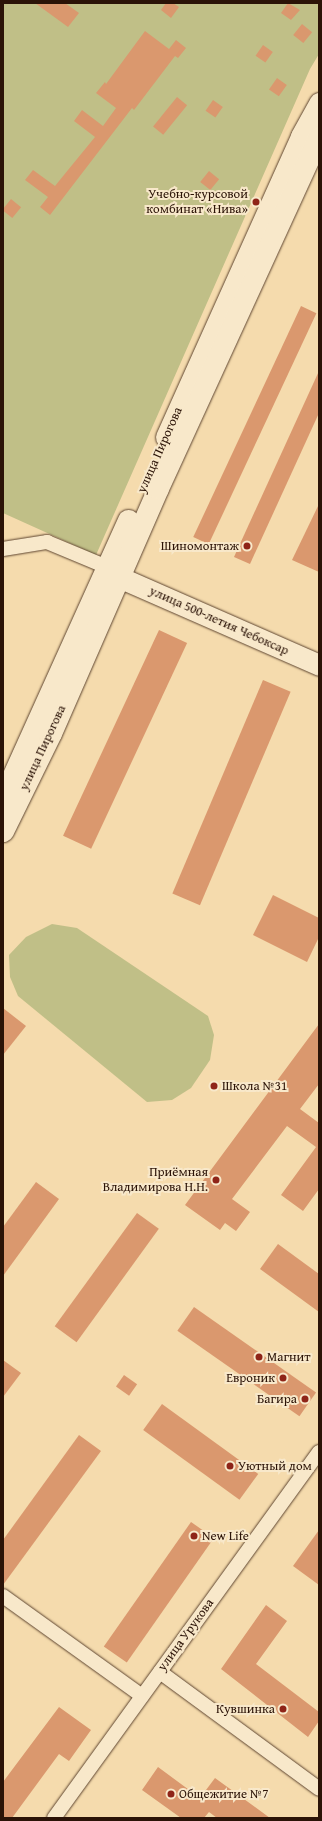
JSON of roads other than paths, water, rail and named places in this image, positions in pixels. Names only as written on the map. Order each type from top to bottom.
[{"type":"main road","name":"улица Пирогова","points":[[3,831],[51,733],[117,570],[249,269],[318,107]]},
{"type":"main road","name":"улица Пирогова","points":[[249,269],[319,137]]},
{"type":"main road","name":"улица Пирогова","points":[[3,797],[117,570]]},
{"type":"main road","name":"улица 500-летия Чебоксар","points":[[117,570],[318,660]]},
{"type":"street","points":[[3,550],[47,542],[117,570]]},
{"type":"street","name":"улица Урукова","points":[[54,1818],[319,1452]]},
{"type":"street","points":[[3,1596],[142,1696]]},
{"type":"street","points":[[160,1672],[319,1789]]},
{"type":"place","name":"Учебно-курсовой комбинат «Нива»","points":[[256,202]]},
{"type":"place","name":"Шиномонтаж","points":[[247,546]]},
{"type":"place","name":"Школа №31","points":[[214,1086]]},
{"type":"place","name":"Приёмная Владимирова Н.Н.","points":[[216,1180]]},
{"type":"place","name":"Магнит","points":[[259,1357]]},
{"type":"place","name":"Евроник","points":[[283,1378]]},
{"type":"place","name":"Багира","points":[[305,1399]]},
{"type":"place","name":"Уютный дом","points":[[230,1466]]},
{"type":"place","name":"New Life","points":[[194,1536]]},
{"type":"place","name":"Кувшинка","points":[[283,1709]]},
{"type":"place","name":"Общежитие №7","points":[[171,1794]]}]
